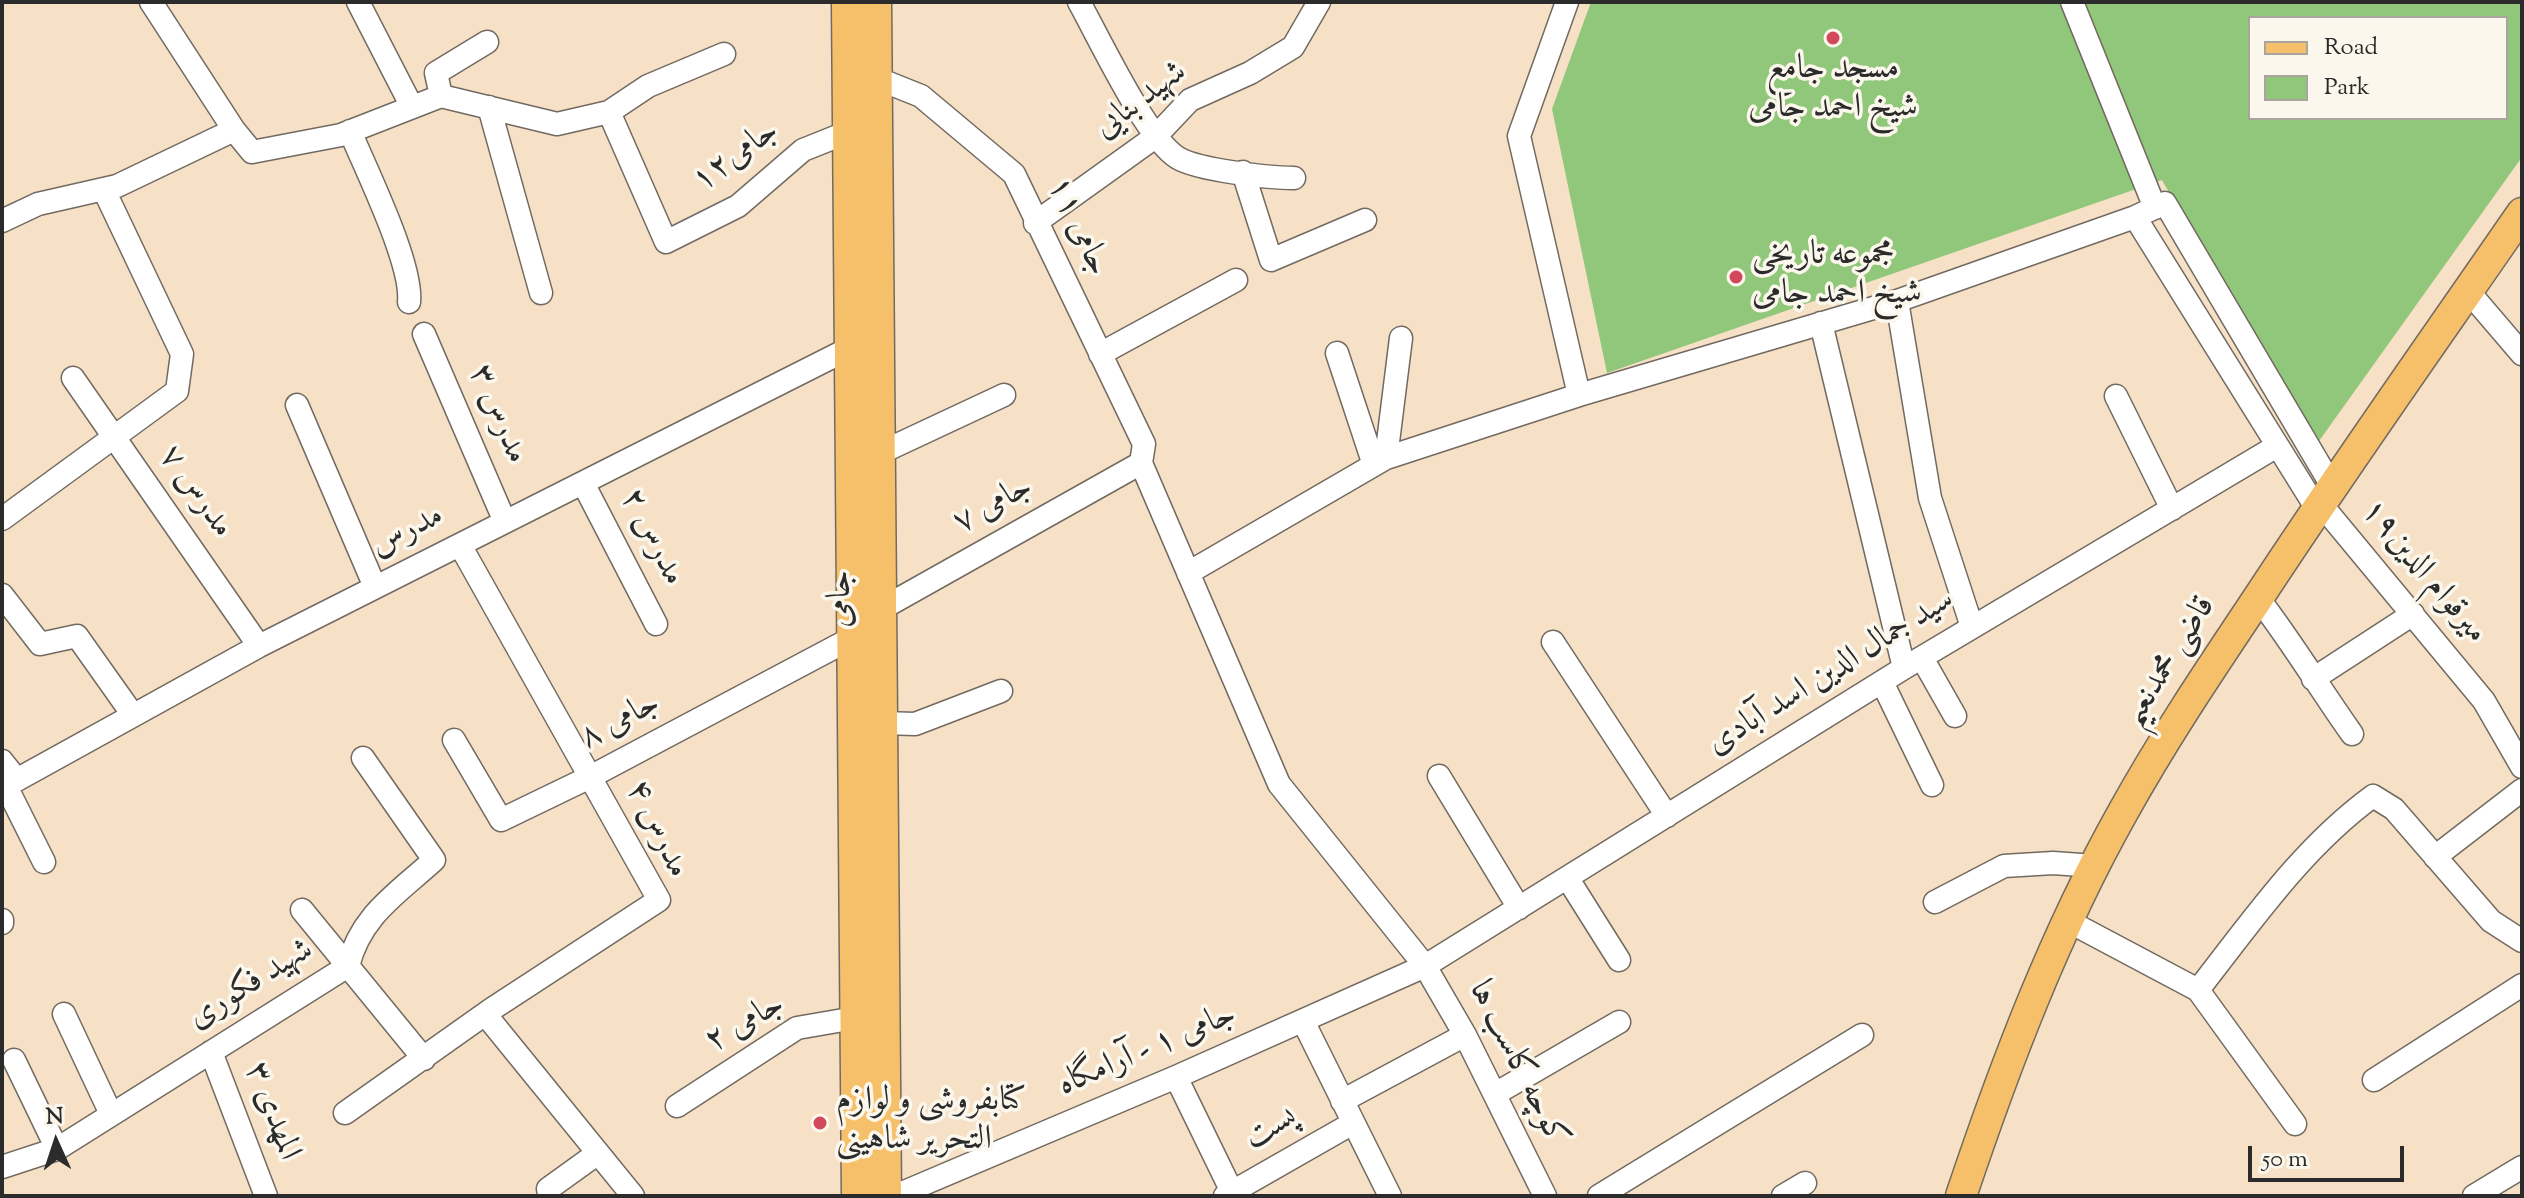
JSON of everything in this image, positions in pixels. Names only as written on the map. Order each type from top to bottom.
[{"type":"main road","name":"جامی","points":[[847,2],[848,132],[864,345],[880,453],[886,1196]]},
{"type":"main road","name":"جامی","points":[[857,1196],[852,638],[876,78],[876,2]]},
{"type":"main road","name":"قاضی محمدنعیم","points":[[1961,1196],[1994,1096],[2068,921],[2122,813],[2323,499],[2522,213]]},
{"type":"street","points":[[151,2],[234,130],[252,152],[341,135],[441,96],[557,124],[609,112],[648,86],[724,54]]},
{"type":"street","points":[[358,2],[412,107]]},
{"type":"street","points":[[1079,2],[1155,137],[1178,158],[1201,167],[1269,178],[1294,178]]},
{"type":"street","name":"شهید بنایی","points":[[1035,223],[1155,137],[1190,100],[1250,73],[1293,47],[1319,2]]},
{"type":"street","points":[[1567,2],[1519,136],[1579,395]]},
{"type":"street","points":[[2072,2],[2152,209],[2277,446],[2323,499]]},
{"type":"street","points":[[441,96],[436,73],[487,42]]},
{"type":"street","name":"جامی ۱۱","points":[[876,78],[921,96],[1014,174],[1144,444],[1141,463],[1188,573]]},
{"type":"street","points":[[489,107],[541,293]]},
{"type":"street","name":"جامی۱۲","points":[[609,112],[666,242],[738,206],[803,150],[848,132]]},
{"type":"street","points":[[4,216],[38,204],[117,186],[234,130]]},
{"type":"street","points":[[350,131],[397,246],[410,289],[409,302]]},
{"type":"street","points":[[1243,172],[1271,260],[1365,220]]},
{"type":"street","points":[[2,519],[177,391],[182,354],[104,190]]},
{"type":"street","points":[[1188,573],[1380,461],[1579,395],[1897,301],[2152,209]]},
{"type":"street","points":[[2152,209],[2323,499]]},
{"type":"street","points":[[1100,354],[1236,280]]},
{"type":"street","points":[[2468,291],[2522,354]]},
{"type":"street","points":[[1897,301],[1930,498],[1972,627]]},
{"type":"street","points":[[1821,323],[1913,663],[1955,716]]},
{"type":"street","name":"مدرس ۳","points":[[424,334],[505,522]]},
{"type":"street","points":[[1380,461],[1401,338]]},
{"type":"street","name":"مدرس","points":[[8,785],[259,646],[864,345]]},
{"type":"street","points":[[1337,353],[1380,461]]},
{"type":"street","name":"مدرس ۷","points":[[73,378],[259,646]]},
{"type":"street","points":[[880,453],[1004,395]]},
{"type":"street","points":[[2116,396],[2172,509]]},
{"type":"street","points":[[297,405],[375,587]]},
{"type":"street","name":"سید جمال الدین اسد آبادی","points":[[1425,966],[1913,663],[2277,446]]},
{"type":"street","name":"جامی ۷","points":[[881,609],[1141,463]]},
{"type":"street","name":"مدرس ۲","points":[[583,483],[656,624]]},
{"type":"street","name":"میرقوام الدین۱۹","points":[[2323,499],[2484,701],[2522,767]]},
{"type":"street","name":"مدرس ۴","points":[[345,1113],[485,1014],[659,900],[460,545]]},
{"type":"street","name":"کوچه کاسب ها","points":[[1188,573],[1279,784],[1425,966],[1465,1035],[1545,1196]]},
{"type":"street","points":[[2,595],[40,644],[77,636],[133,715]]},
{"type":"street","points":[[2258,598],[2291,641],[2313,679],[2352,734]]},
{"type":"street","points":[[2313,679],[2413,614]]},
{"type":"street","name":"جامی ۸","points":[[454,740],[501,820],[590,777],[852,638]]},
{"type":"street","points":[[1553,642],[1667,816]]},
{"type":"street","points":[[1882,682],[1932,785]]},
{"type":"street","points":[[882,723],[915,724],[1001,691]]},
{"type":"street","name":"شهید فکوری","points":[[2,1167],[57,1149],[348,966],[353,944],[369,919],[434,860],[363,758]]},
{"type":"street","points":[[2,761],[8,785],[44,862]]},
{"type":"street","points":[[1439,776],[1519,908]]},
{"type":"street","points":[[2435,857],[2522,790]]},
{"type":"street","points":[[2198,990],[2290,872],[2342,818],[2373,796],[2394,809],[2491,921],[2522,941]]},
{"type":"street","points":[[1935,902],[2004,866],[2053,863],[2095,866]]},
{"type":"street","points":[[1568,879],[1619,960]]},
{"type":"street","points":[[302,910],[424,1059]]},
{"type":"street","points":[[2068,921],[2198,990],[2295,1124]]},
{"type":"street","name":"جامی ۱ - آرامگاه","points":[[895,1196],[1176,1077],[1425,966]]},
{"type":"street","points":[[2374,1080],[2522,985]]},
{"type":"street","points":[[64,1014],[111,1114]]},
{"type":"street","points":[[485,1014],[633,1196]]},
{"type":"street","name":"جامی ۲","points":[[677,1106],[797,1028],[855,1018]]},
{"type":"street","points":[[1303,1021],[1390,1196]]},
{"type":"street","points":[[1495,1094],[1619,1022]]},
{"type":"street","name":"پست","points":[[1342,1101],[1465,1035]]},
{"type":"street","points":[[1599,1196],[1862,1035]]},
{"type":"street","name":"المهدی ۳","points":[[211,1052],[266,1196]]},
{"type":"street","points":[[14,1060],[57,1149]]},
{"type":"street","points":[[1176,1077],[1231,1195]]},
{"type":"street","name":"پست","points":[[1231,1195],[1353,1123]]},
{"type":"street","points":[[548,1189],[598,1153]]},
{"type":"street","points":[[2474,1196],[2522,1167]]},
{"type":"street","points":[[1783,1196],[1805,1183]]},
{"type":"green space","name":"مجموعه تاریخی شیخ احمد جامی","points":[[1591,2],[2522,2],[2522,157],[2314,448],[2162,180],[1607,373],[1552,109]]},
{"type":"place","name":"مسجد جامع شیخ احمد جامی","points":[[1833,38]]},
{"type":"place","name":"مجموعه تاریخی شیخ احمد جامی","points":[[1736,277]]},
{"type":"place","name":"کتابفروشی و لوازم التحریر شاهینی","points":[[820,1123]]}]
